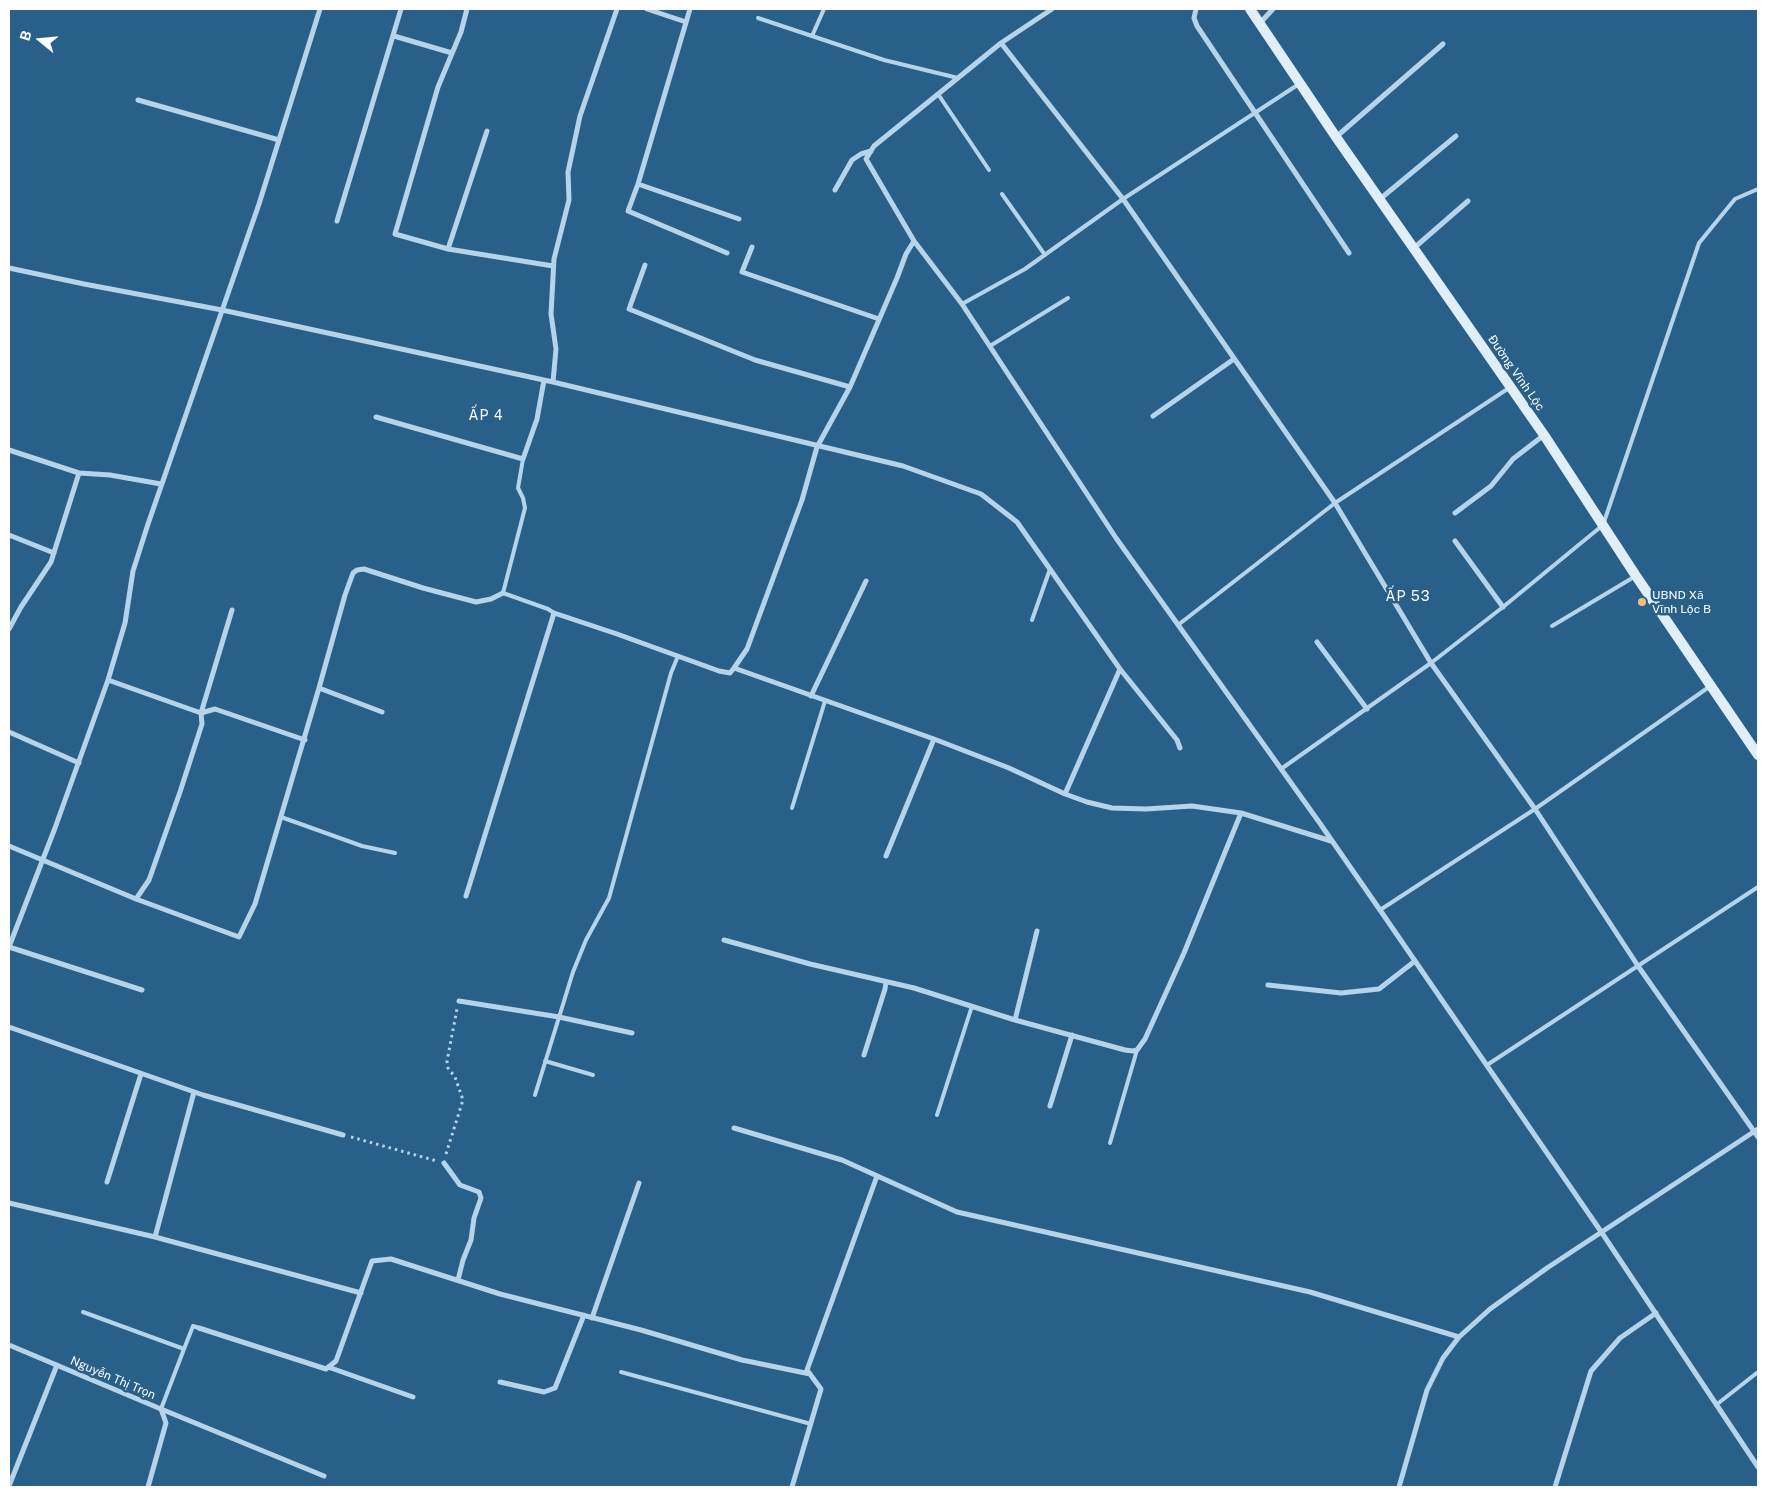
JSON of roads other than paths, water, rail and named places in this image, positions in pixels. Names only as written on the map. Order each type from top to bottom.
[{"type":"main road","name":"Đường Vĩnh Lộc","points":[[1250,9],[1336,137],[1544,436],[1636,576],[1758,755]]},
{"type":"street","points":[[142,990],[9,947],[43,860],[108,680],[125,623],[134,571],[162,484],[259,204],[320,9]]},
{"type":"street","points":[[337,221],[401,9]]},
{"type":"street","points":[[467,9],[462,32],[438,87],[394,234],[448,250],[554,266]]},
{"type":"street","points":[[553,382],[556,349],[551,314],[554,266],[569,200],[568,172],[580,116],[617,9]]},
{"type":"street","points":[[647,9],[686,22]]},
{"type":"street","points":[[690,9],[638,184],[628,211],[728,253]]},
{"type":"street","points":[[1052,9],[1001,43],[874,146],[866,159],[914,241],[962,304],[1116,538],[1380,910],[1602,1233],[1758,1468]]},
{"type":"street","points":[[1190,9],[1197,9],[1194,18],[1196,26],[1349,253]]},
{"type":"street","points":[[1260,24],[1273,9]]},
{"type":"street","points":[[394,36],[452,53]]},
{"type":"street","points":[[1001,43],[1123,199],[1335,503],[1431,663],[1535,809],[1638,966],[1756,1130],[1758,1138]]},
{"type":"street","points":[[1336,137],[1443,44]]},
{"type":"street","points":[[138,100],[279,140]]},
{"type":"street","points":[[448,250],[487,131]]},
{"type":"street","points":[[1380,199],[1456,136]]},
{"type":"street","points":[[835,190],[852,160],[861,154],[871,152]]},
{"type":"street","points":[[638,184],[739,219]]},
{"type":"street","points":[[1414,248],[1468,201]]},
{"type":"street","points":[[466,896],[554,614],[730,673],[747,649],[802,500],[817,447],[850,387],[906,254],[914,241]]},
{"type":"street","points":[[752,247],[742,272],[879,319]]},
{"type":"street","points":[[645,265],[628,310],[755,360],[850,387]]},
{"type":"street","points":[[9,268],[222,310],[553,382],[817,447],[903,466],[981,494],[1017,522],[1120,669],[1178,740],[1180,748]]},
{"type":"street","points":[[1153,416],[1234,359]]},
{"type":"street","points":[[376,417],[523,459],[538,419],[544,380]]},
{"type":"street","points":[[1455,513],[1491,486],[1509,462],[1544,436]]},
{"type":"street","points":[[9,450],[79,473],[110,475],[162,484]]},
{"type":"street","points":[[9,629],[21,607],[51,562],[79,473]]},
{"type":"street","points":[[9,535],[54,553]]},
{"type":"street","points":[[1455,542],[1503,607]]},
{"type":"street","points":[[9,846],[136,899],[239,937],[255,904],[353,573],[364,569],[423,588],[476,602],[491,599],[503,593]]},
{"type":"street","points":[[811,696],[866,582]]},
{"type":"street","points":[[136,899],[149,880],[180,792],[202,724],[201,712],[232,610]]},
{"type":"street","points":[[1317,642],[1367,710]]},
{"type":"street","points":[[734,668],[934,739],[1009,768],[1087,802],[1112,808],[1146,809],[1192,806],[1241,813],[1332,841]]},
{"type":"street","points":[[1065,794],[1120,669]]},
{"type":"street","points":[[108,680],[201,712],[215,709],[305,740]]},
{"type":"street","points":[[319,688],[382,712]]},
{"type":"street","points":[[9,732],[79,762]]},
{"type":"street","points":[[886,856],[934,739]]},
{"type":"street","points":[[724,940],[810,964],[914,988],[1014,1020],[1125,1050],[1137,1050],[1146,1039],[1184,953],[1241,813]]},
{"type":"street","points":[[1014,1020],[1037,931]]},
{"type":"street","points":[[1268,985],[1341,993],[1379,989],[1415,961]]},
{"type":"street","points":[[864,1055],[886,982]]},
{"type":"street","points":[[459,1001],[559,1017],[632,1033]]},
{"type":"street","points":[[9,1027],[194,1092],[343,1135]]},
{"type":"street","points":[[1050,1106],[1072,1035]]},
{"type":"street","points":[[108,1182],[141,1074]]},
{"type":"street","points":[[155,1237],[194,1092]]},
{"type":"street","points":[[734,1128],[842,1160],[957,1212],[1310,1292],[1459,1336]]},
{"type":"street","points":[[1399,1487],[1427,1390],[1443,1358],[1459,1336],[1490,1309],[1547,1268],[1756,1130]]},
{"type":"street","points":[[444,1163],[460,1185],[479,1192],[481,1198],[474,1218],[471,1240],[458,1280]]},
{"type":"street","points":[[792,1487],[821,1389],[807,1370],[876,1176]]},
{"type":"street","points":[[592,1318],[639,1183]]},
{"type":"street","points":[[9,1203],[155,1237],[361,1293]]},
{"type":"street","points":[[328,1368],[336,1361],[372,1261],[392,1259],[500,1294],[584,1315],[742,1360],[810,1374]]},
{"type":"street","points":[[1556,1487],[1591,1372],[1620,1338],[1656,1313]]},
{"type":"street","points":[[500,1382],[544,1392],[555,1388],[584,1315]]},
{"type":"street","points":[[199,1328],[326,1369],[328,1368],[413,1397]]},
{"type":"street","name":"Nguyễn Thị Trọn","points":[[9,1346],[161,1409],[166,1423],[148,1487]]},
{"type":"street","points":[[9,1486],[57,1365]]},
{"type":"street","points":[[161,1409],[324,1476]]},
{"type":"lane","points":[[812,36],[824,9]]},
{"type":"lane","points":[[758,18],[884,60],[958,78]]},
{"type":"lane","points":[[962,304],[1045,255],[1123,199],[1300,83]]},
{"type":"lane","points":[[938,94],[989,170]]},
{"type":"lane","points":[[1281,769],[1431,663],[1603,525],[1699,243],[1735,199],[1758,188]]},
{"type":"lane","points":[[1002,194],[1045,255]]},
{"type":"lane","points":[[990,346],[1068,298]]},
{"type":"lane","points":[[1178,625],[1335,503],[1510,387]]},
{"type":"lane","points":[[523,459],[518,488],[525,508],[503,593],[548,609],[554,614]]},
{"type":"lane","points":[[1032,620],[1050,569]]},
{"type":"lane","points":[[1552,626],[1636,576]]},
{"type":"lane","points":[[534,1095],[572,972],[586,940],[609,898],[671,673],[678,656]]},
{"type":"lane","points":[[1380,910],[1535,809],[1711,686]]},
{"type":"lane","points":[[792,808],[825,701]]},
{"type":"lane","points":[[281,817],[362,846],[395,853]]},
{"type":"lane","points":[[1487,1065],[1758,886]]},
{"type":"lane","points":[[937,1115],[972,1006]]},
{"type":"lane","points":[[1110,1143],[1137,1050]]},
{"type":"lane","points":[[545,1062],[593,1075]]},
{"type":"lane","points":[[83,1312],[184,1349]]},
{"type":"lane","points":[[161,1409],[193,1326],[199,1328]]},
{"type":"lane","points":[[622,1372],[811,1424]]},
{"type":"lane","points":[[1716,1405],[1758,1372]]},
{"type":"place","name":"UBND Xã Vĩnh Lộc B","points":[[1642,602]]},
{"type":"district","name":"ẤP 4","points":[[486,416]]},
{"type":"district","name":"ẤP 53","points":[[1408,597]]}]
